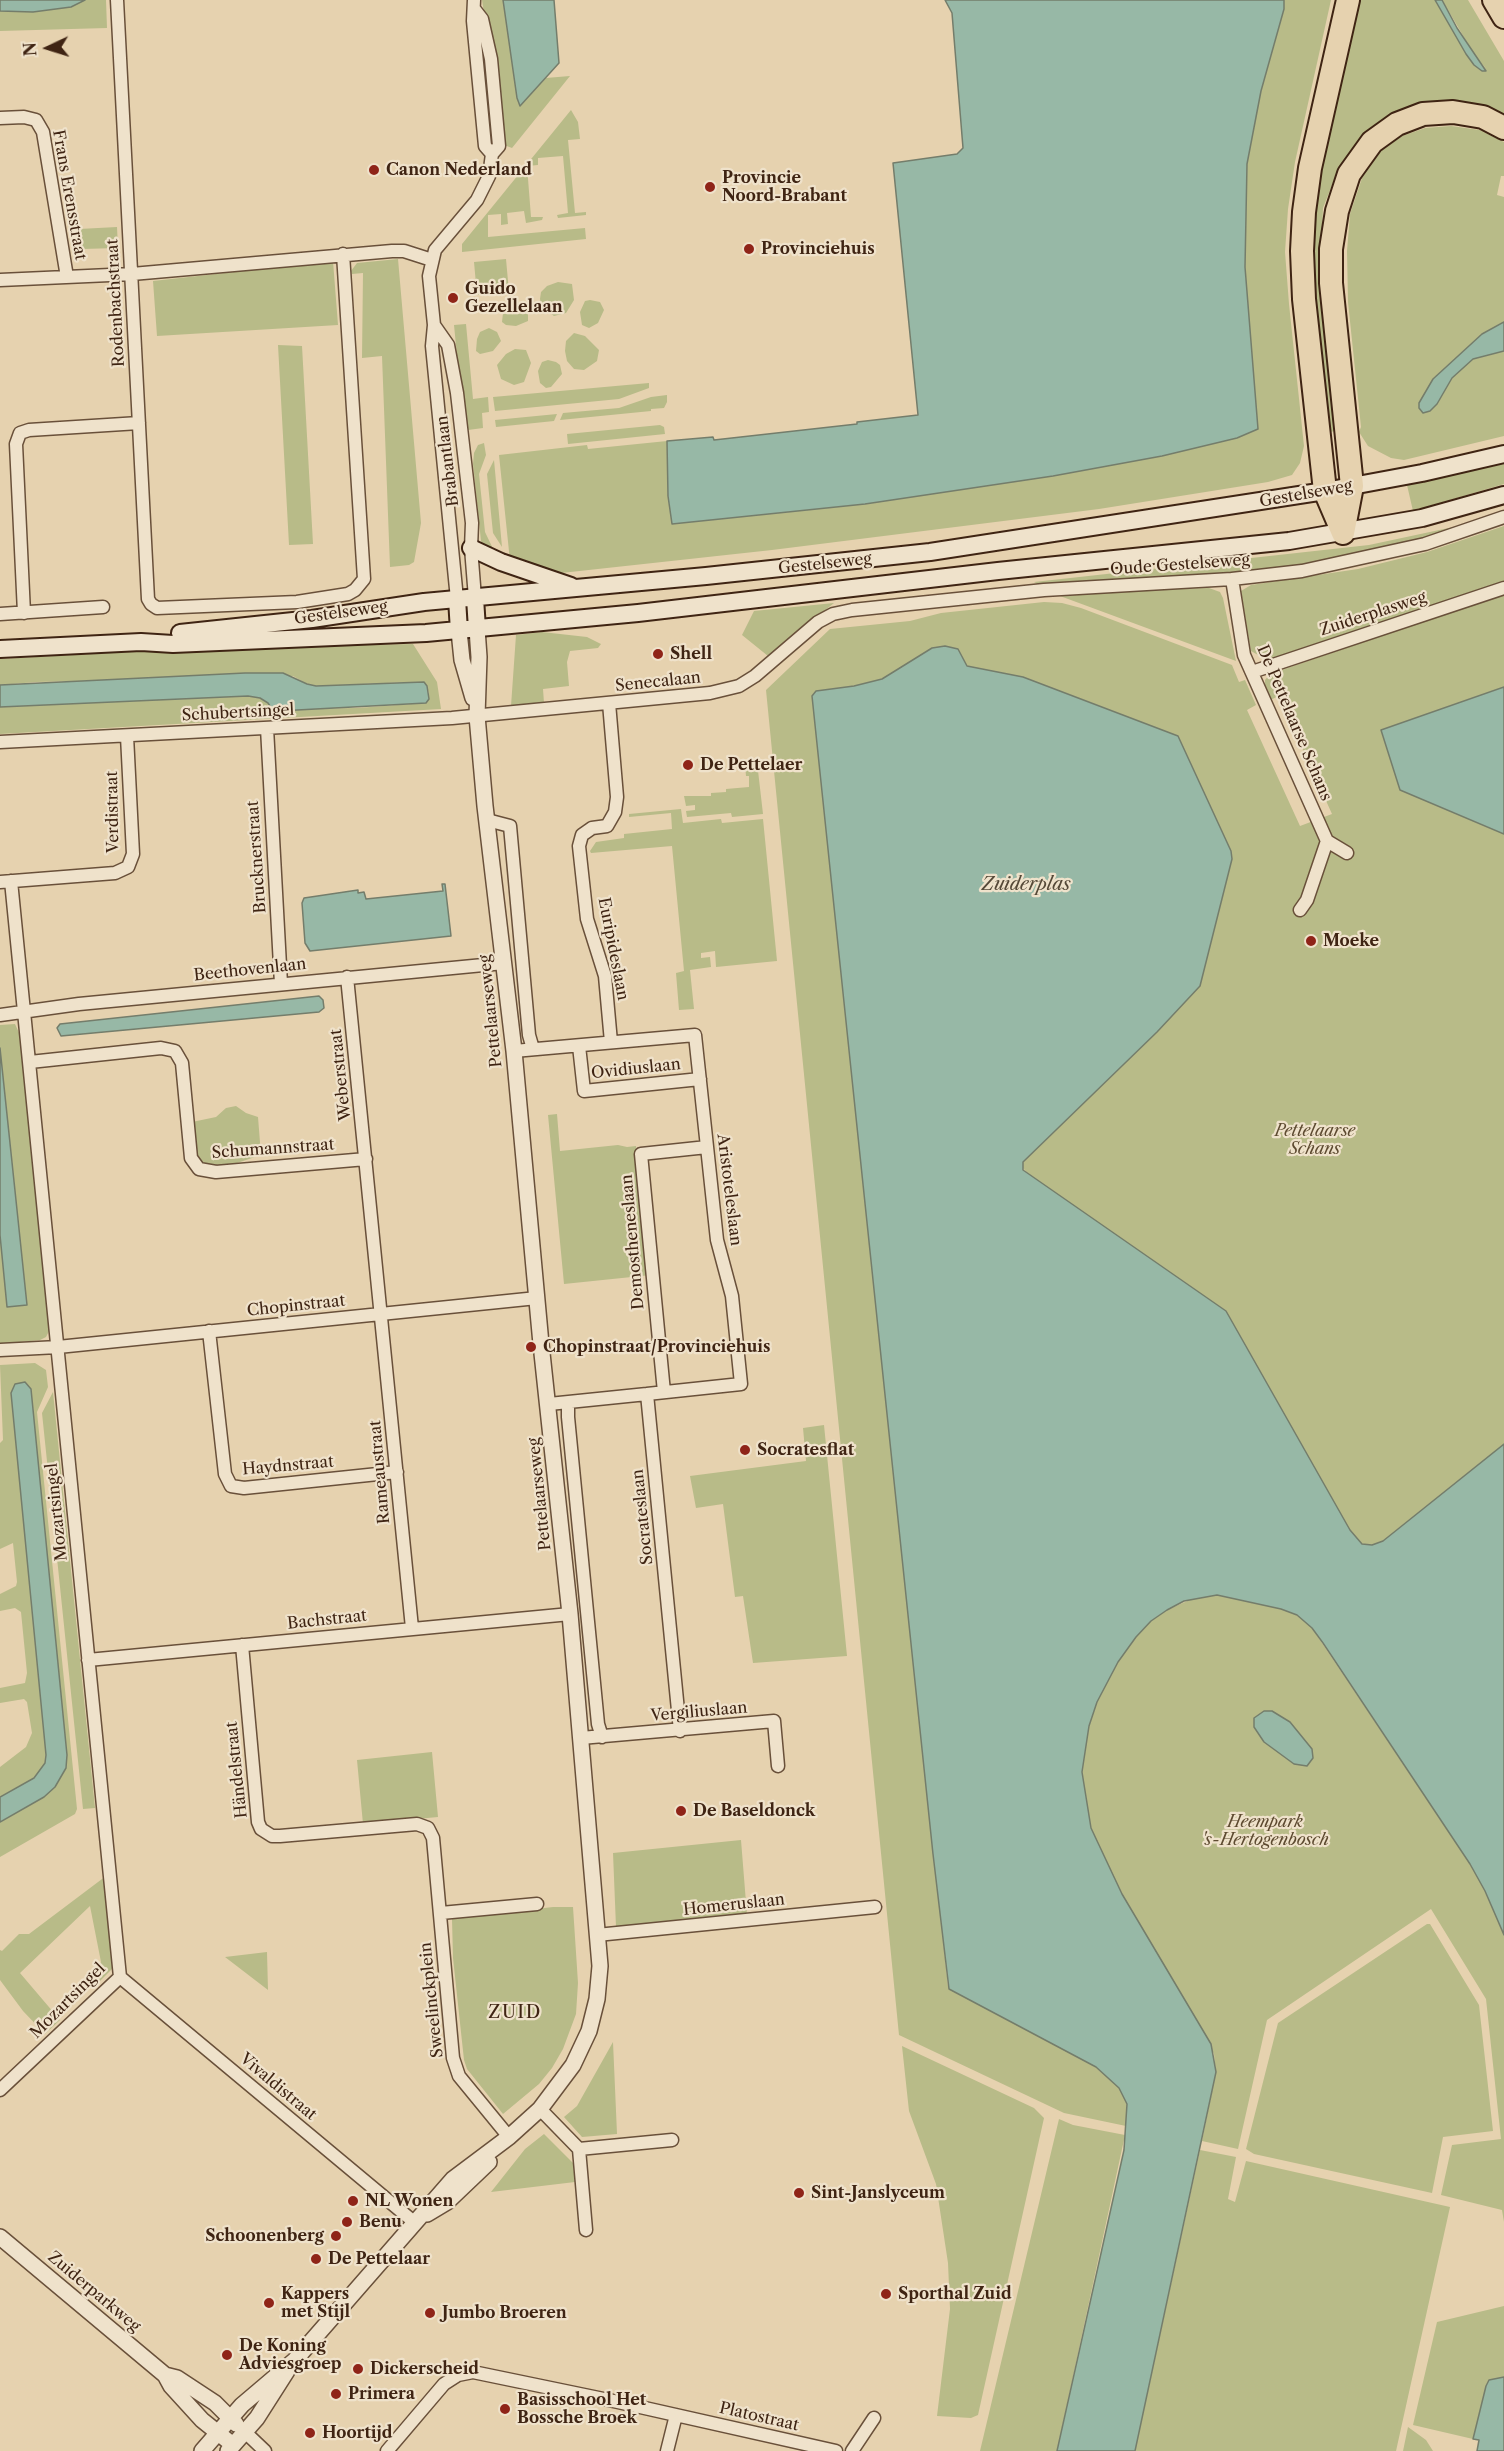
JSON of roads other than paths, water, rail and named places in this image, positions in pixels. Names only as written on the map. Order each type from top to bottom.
[{"type":"highway","points":[[1343,533],[1325,491],[1304,299],[1304,212],[1310,168],[1348,0]]},
{"type":"highway","points":[[1494,0],[1504,17]]},
{"type":"highway","points":[[1343,533],[1352,486],[1331,283],[1331,249],[1337,211],[1349,174],[1372,142],[1397,124],[1422,114],[1453,112],[1483,117],[1504,128]]},
{"type":"main road","name":"Gestelseweg","points":[[141,642],[172,634],[224,630],[457,599],[577,589],[930,552],[1325,491],[1504,454]]},
{"type":"main road","name":"Gestelseweg","points":[[0,649],[459,631],[638,613],[998,571],[1279,542],[1422,518],[1504,495]]},
{"type":"main road","points":[[471,548],[501,562],[577,589]]},
{"type":"main road","points":[[475,598],[477,629]]},
{"type":"main road","points":[[457,599],[459,631]]},
{"type":"street","name":"Rodenbachstraat","points":[[117,0],[148,599],[151,604]]},
{"type":"street","name":"Brabantlaan","points":[[457,599],[432,346],[434,325],[429,276],[435,250],[477,200],[486,184],[492,154],[500,146],[491,59],[482,19],[475,5]]},
{"type":"street","name":"Frans Erensstraat","points":[[0,118],[24,117],[36,120],[43,132],[67,277]]},
{"type":"street","points":[[0,280],[132,274],[344,254],[404,251],[432,260]]},
{"type":"street","name":"Gestelseweg","points":[[151,604],[165,609],[297,602],[348,594],[364,579],[344,254]]},
{"type":"street","name":"Brabantlaan","points":[[434,325],[448,345],[457,393],[472,523],[471,548],[475,598]]},
{"type":"street","points":[[24,612],[16,444],[20,433],[29,430],[139,423]]},
{"type":"street","name":"Oude Gestelseweg","points":[[852,610],[1044,590],[1232,579],[1302,571],[1356,561],[1425,544],[1504,517]]},
{"type":"street","name":"De Pettelaarse Schans","points":[[1232,579],[1244,655],[1328,841]]},
{"type":"street","name":"Zuiderplasweg","points":[[1252,672],[1504,588]]},
{"type":"street","points":[[0,614],[103,607]]},
{"type":"street","name":"Senecalaan","points":[[477,716],[710,693],[739,686],[766,668],[818,622],[833,614],[852,610]]},
{"type":"street","name":"Pettelaarseweg","points":[[233,2449],[257,2418],[289,2366],[414,2222],[447,2202],[501,2150],[509,2137],[540,2109],[573,2066],[589,2031],[597,1999],[600,1966],[570,1614],[514,1051],[486,820],[477,716],[479,657],[477,629]]},
{"type":"street","name":"Pettelaarseweg","points":[[459,631],[462,660],[477,716]]},
{"type":"street","name":"Euripideslaan","points":[[609,703],[617,797],[615,812],[607,826],[592,828],[582,835],[579,846],[587,919],[605,976],[611,1042]]},
{"type":"street","name":"Schubertsingel","points":[[0,742],[477,716]]},
{"type":"street","name":"Brucknerstraat","points":[[267,728],[281,984]]},
{"type":"street","name":"Verdistraat","points":[[5,881],[115,873],[128,867],[133,854],[128,736]]},
{"type":"street","points":[[486,820],[510,826],[529,1035],[533,1049]]},
{"type":"street","points":[[1300,910],[1307,900],[1328,841],[1347,853]]},
{"type":"street","name":"Mozartsingel","points":[[0,2090],[120,1977],[30,1062],[5,881]]},
{"type":"street","name":"Beethovenlaan","points":[[0,1015],[24,1010],[504,963]]},
{"type":"street","name":"Weberstraat","points":[[347,977],[381,1314]]},
{"type":"street","name":"Ovidiuslaan","points":[[514,1051],[695,1035]]},
{"type":"street","name":"Aristoteleslaan","points":[[664,1392],[741,1384],[732,1296],[717,1240],[695,1035]]},
{"type":"street","name":"Ovidiuslaan","points":[[579,1046],[584,1091],[700,1079]]},
{"type":"street","name":"Schumannstraat","points":[[30,1062],[161,1048],[175,1052],[182,1063],[191,1158],[199,1169],[216,1172],[366,1159]]},
{"type":"street","name":"Demostheneslaan","points":[[664,1392],[641,1154],[707,1147]]},
{"type":"street","name":"Chopinstraat","points":[[0,1350],[58,1347],[537,1298]]},
{"type":"street","name":"Rameaustraat","points":[[381,1314],[411,1628]]},
{"type":"street","name":"Haydnstraat","points":[[208,1331],[225,1474],[231,1486],[244,1488],[397,1472]]},
{"type":"street","points":[[549,1404],[664,1392]]},
{"type":"street","name":"Socrateslaan","points":[[647,1394],[680,1731]]},
{"type":"street","points":[[568,1402],[597,1713],[602,1737]]},
{"type":"street","name":"Bachstraat","points":[[88,1660],[570,1614]]},
{"type":"street","name":"Händelstraat","points":[[242,1645],[258,1822],[261,1829],[272,1836],[280,1836],[417,1824],[428,1828]]},
{"type":"street","name":"Vergiliuslaan","points":[[581,1738],[774,1721],[778,1766]]},
{"type":"street","name":"Sweelinckplein","points":[[428,1828],[433,1838],[453,2058],[459,2076],[509,2137]]},
{"type":"street","points":[[441,1913],[537,1904]]},
{"type":"street","name":"Homeruslaan","points":[[597,1935],[875,1907]]},
{"type":"street","name":"Vivaldistraat","points":[[120,1977],[414,2222]]},
{"type":"street","points":[[540,2109],[579,2149],[586,2229]]},
{"type":"street","points":[[579,2149],[672,2140]]},
{"type":"street","name":"Zuiderparkweg","points":[[0,2237],[165,2375],[177,2379],[206,2397],[245,2432]]},
{"type":"street","name":"Pettelaarseweg","points":[[202,2451],[231,2418],[274,2376],[289,2366]]},
{"type":"street","name":"Platostraat","points":[[387,2451],[444,2384],[458,2375],[473,2372],[488,2373],[836,2451]]},
{"type":"street","name":"Zuiderparkweg","points":[[165,2375],[171,2386],[202,2420],[233,2449]]},
{"type":"street","points":[[667,2451],[676,2415]]},
{"type":"street","points":[[852,2451],[874,2418]]},
{"type":"street","points":[[245,2432],[265,2451]]},
{"type":"water","points":[[0,0],[85,0],[71,7],[33,12],[0,11]]},
{"type":"water","points":[[503,0],[554,0],[559,63],[520,106],[517,98]]},
{"type":"water","points":[[945,0],[1284,0],[1284,9],[1261,91],[1247,164],[1245,267],[1258,429],[1237,438],[1162,456],[1053,476],[865,504],[672,524],[668,496],[667,441],[713,437],[714,440],[918,415],[893,163],[957,154],[963,148],[952,13]]},
{"type":"water","points":[[1435,0],[1442,0],[1457,28],[1486,71],[1474,65],[1466,54]]},
{"type":"water","points":[[1504,322],[1504,351],[1473,359],[1452,378],[1437,404],[1430,411],[1423,413],[1419,408],[1419,403],[1433,379],[1482,334]]},
{"type":"water","name":"Zuiderplas","points":[[945,646],[958,649],[967,666],[1023,677],[1178,736],[1231,851],[1232,859],[1200,986],[1157,1032],[1023,1162],[1023,1170],[1226,1311],[1350,1530],[1362,1544],[1372,1545],[1383,1541],[1504,1444],[1504,1935],[1485,1891],[1470,1864],[1323,1643],[1312,1628],[1297,1615],[1281,1609],[1217,1595],[1184,1601],[1151,1621],[1136,1637],[1118,1662],[1097,1702],[1089,1726],[1082,1772],[1091,1828],[1122,1894],[1211,2044],[1216,2072],[1135,2451],[1057,2451],[1124,2150],[1127,2104],[1119,2088],[1096,2067],[949,1989],[933,1854],[812,696],[816,691],[854,686],[882,679],[932,648]]},
{"type":"water","points":[[283,673],[316,686],[424,682],[429,699],[426,703],[279,711],[272,709],[260,698],[248,696],[0,707],[0,685]]},
{"type":"water","points":[[1504,687],[1504,834],[1400,790],[1381,730]]},
{"type":"water","points":[[442,884],[445,884],[451,936],[310,951],[305,943],[302,903],[304,898],[358,890],[358,893],[364,892],[366,899],[443,891]]},
{"type":"water","points":[[319,996],[323,1000],[324,1008],[319,1012],[61,1036],[57,1028],[60,1024]]},
{"type":"water","points":[[0,1048],[27,1305],[7,1307],[0,1235]]},
{"type":"water","points":[[25,1382],[31,1389],[67,1755],[66,1768],[55,1787],[44,1797],[0,1822],[0,1797],[34,1778],[45,1763],[46,1755],[11,1393],[15,1384]]},
{"type":"water","points":[[1264,1711],[1272,1711],[1290,1722],[1312,1749],[1313,1758],[1307,1766],[1294,1764],[1264,1742],[1254,1727],[1254,1718]]},
{"type":"water","points":[[1504,2377],[1504,2451],[1477,2451],[1479,2440],[1473,2439],[1486,2386],[1489,2380]]},
{"type":"place","name":"Canon Nederland","points":[[374,170]]},
{"type":"place","name":"Provincie Noord-Brabant","points":[[710,187]]},
{"type":"place","name":"Provinciehuis","points":[[749,249]]},
{"type":"place","name":"Guido Gezellelaan","points":[[453,298]]},
{"type":"place","name":"Shell","points":[[658,654]]},
{"type":"place","name":"De Pettelaer","points":[[688,765]]},
{"type":"place","name":"Moeke","points":[[1311,941]]},
{"type":"place","name":"Chopinstraat/Provinciehuis","points":[[531,1347]]},
{"type":"place","name":"Socratesflat","points":[[745,1450]]},
{"type":"place","name":"De Baseldonck","points":[[681,1811]]},
{"type":"place","name":"Sint-Janslyceum","points":[[799,2193]]},
{"type":"place","name":"NL Wonen","points":[[353,2201]]},
{"type":"place","name":"Benu","points":[[347,2222]]},
{"type":"place","name":"Schoonenberg","points":[[336,2236]]},
{"type":"place","name":"De Pettelaar","points":[[316,2259]]},
{"type":"place","name":"Sporthal Zuid","points":[[886,2294]]},
{"type":"place","name":"Kappers met Stijl","points":[[269,2303]]},
{"type":"place","name":"Jumbo Broeren","points":[[430,2313]]},
{"type":"place","name":"De Koning Adviesgroep","points":[[227,2355]]},
{"type":"place","name":"Dickerscheid","points":[[358,2369]]},
{"type":"place","name":"Primera","points":[[336,2394]]},
{"type":"place","name":"Basisschool Het Bossche Broek","points":[[505,2409]]},
{"type":"place","name":"Hoortijd","points":[[310,2433]]},
{"type":"district","name":"ZUID","points":[[515,2013]]},
{"type":"park label","name":"Pettelaarse Schans","points":[[1315,1140]]},
{"type":"park label","name":"Heempark 's-Hertogenbosch","points":[[1265,1831]]}]
